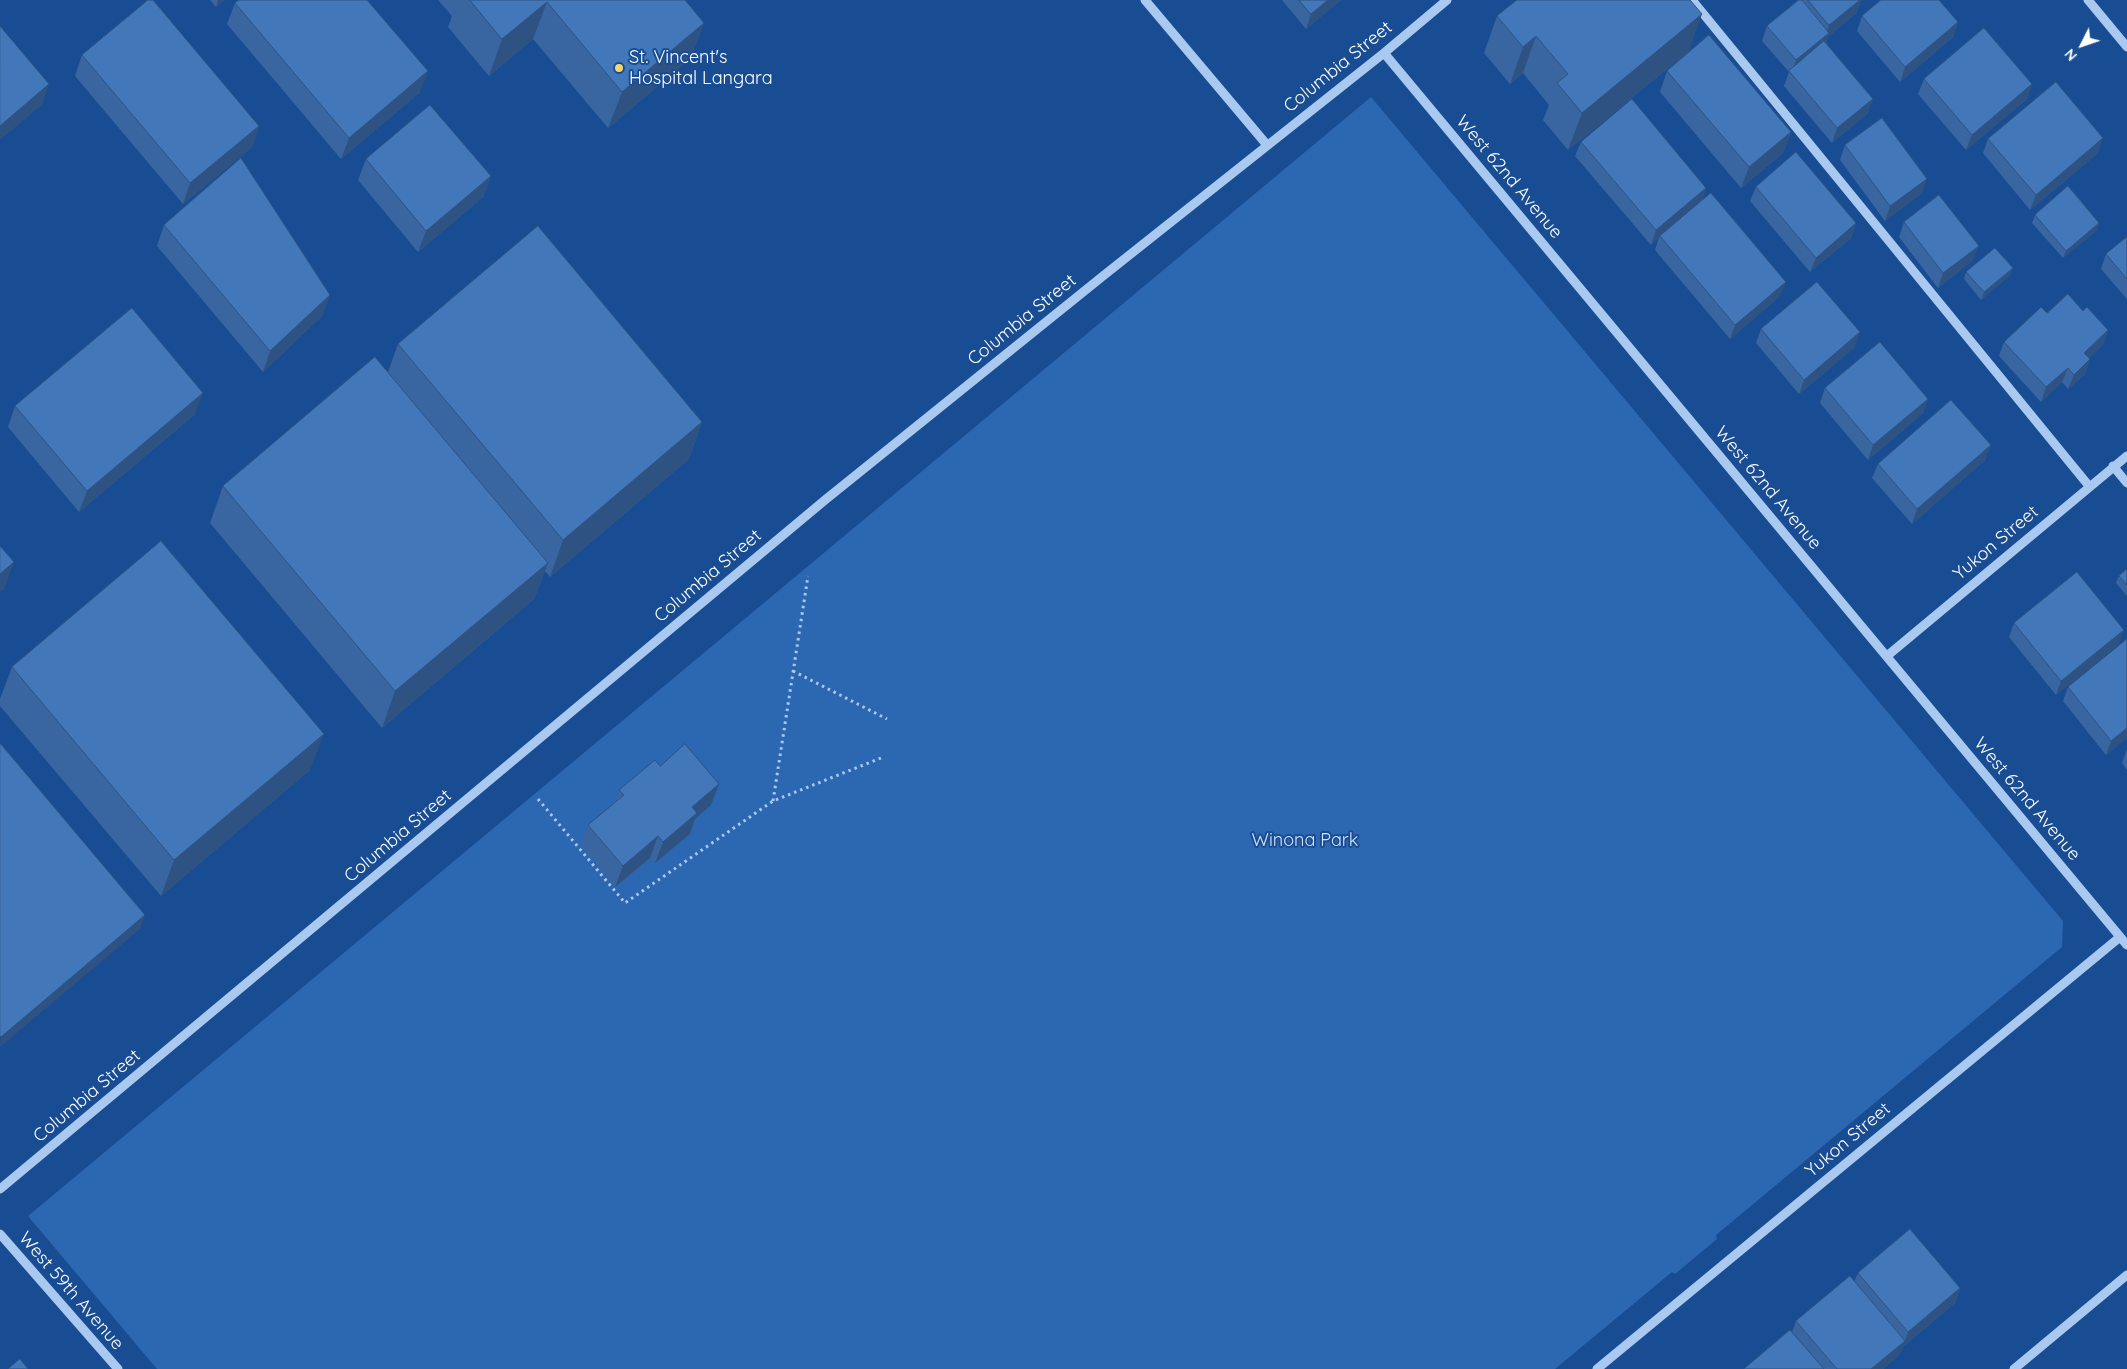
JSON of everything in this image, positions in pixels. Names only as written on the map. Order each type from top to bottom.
[{"type":"street","points":[[1145,0],[1267,145]]},
{"type":"street","name":"Columbia Street","points":[[0,1189],[825,500],[1384,53],[1446,0]]},
{"type":"street","points":[[1692,0],[2089,486]]},
{"type":"street","points":[[2088,0],[2127,47]]},
{"type":"street","name":"West 62nd Avenue","points":[[1384,53],[2127,944]]},
{"type":"street","name":"Yukon Street","points":[[1887,656],[2127,456]]},
{"type":"street","points":[[2114,466],[2127,483]]},
{"type":"street","name":"Yukon Street","points":[[1597,1369],[2120,937]]},
{"type":"street","name":"West 59th Avenue","points":[[0,1234],[118,1369]]},
{"type":"street","points":[[2014,1369],[2127,1275]]},
{"type":"path","points":[[773,801],[808,576]]},
{"type":"path","points":[[793,671],[887,719]]},
{"type":"path","points":[[538,799],[624,903],[773,801],[880,758]]},
{"type":"green space","name":"Winona Park","points":[[1371,97],[2063,921],[2062,947],[1716,1235],[1717,1239],[1675,1274],[1672,1272],[1555,1369],[157,1369],[28,1216]]},
{"type":"building","points":[[148,0],[153,0],[259,126],[190,183],[82,55]]},
{"type":"building","points":[[239,0],[367,0],[428,71],[349,138],[235,3]]},
{"type":"building","points":[[470,0],[685,0],[704,23],[622,92],[547,2],[502,39]]},
{"type":"building","points":[[1299,0],[1328,0],[1311,14]]},
{"type":"building","points":[[1517,0],[1690,0],[1702,14],[1582,113],[1557,83],[1568,74],[1536,36],[1523,47],[1497,16]]},
{"type":"building","points":[[1799,0],[1802,0],[1829,33],[1796,60],[1767,26]]},
{"type":"building","points":[[1808,0],[1860,0],[1829,25]]},
{"type":"building","points":[[1881,0],[1939,0],[1958,22],[1905,67],[1862,16]]},
{"type":"building","points":[[0,26],[49,84],[0,126]]},
{"type":"building","points":[[1984,28],[2032,84],[1972,135],[1924,79]]},
{"type":"building","points":[[1709,35],[1791,132],[1749,167],[1667,71]]},
{"type":"building","points":[[1824,41],[1873,99],[1837,128],[1789,71]]},
{"type":"building","points":[[2056,82],[2103,138],[2036,195],[1988,139]]},
{"type":"building","points":[[1632,99],[1706,188],[1656,230],[1581,142]]},
{"type":"building","points":[[430,105],[491,176],[426,231],[366,159]]},
{"type":"building","points":[[1882,118],[1927,179],[1890,206],[1845,145]]},
{"type":"building","points":[[1796,152],[1856,223],[1816,258],[1756,187]]},
{"type":"building","points":[[241,158],[330,295],[270,351],[164,225]]},
{"type":"building","points":[[2068,186],[2099,223],[2066,251],[2035,215]]},
{"type":"building","points":[[1711,193],[1786,282],[1735,325],[1660,236]]},
{"type":"building","points":[[1939,195],[1979,246],[1943,273],[1904,222]]},
{"type":"building","points":[[538,226],[702,422],[563,540],[398,344]]},
{"type":"building","points":[[2127,237],[2127,279],[2106,254]]},
{"type":"building","points":[[1995,248],[2013,268],[1984,292],[1966,272]]},
{"type":"building","points":[[1817,282],[1860,332],[1804,380],[1761,329]]},
{"type":"building","points":[[2068,294],[2083,311],[2087,307],[2108,330],[2084,353],[2090,359],[2074,375],[2068,368],[2046,387],[2004,342],[2041,307],[2047,313]]},
{"type":"building","points":[[132,308],[203,393],[87,491],[15,406]]},
{"type":"building","points":[[1880,342],[1928,399],[1873,445],[1825,388]]},
{"type":"building","points":[[375,357],[548,563],[395,691],[223,486]]},
{"type":"building","points":[[1951,400],[1991,445],[1917,509],[1878,464]]},
{"type":"building","points":[[161,541],[324,734],[174,860],[12,667]]},
{"type":"building","points":[[0,546],[14,562],[0,574]]},
{"type":"building","points":[[2127,569],[2127,585],[2119,576]]},
{"type":"building","points":[[2077,572],[2124,630],[2061,681],[2014,623]]},
{"type":"building","points":[[2127,639],[2127,728],[2111,741],[2068,687]]},
{"type":"building","points":[[0,743],[145,915],[1,1037],[0,1036]]},
{"type":"building","points":[[685,744],[719,784],[692,807],[697,813],[663,842],[658,836],[623,866],[588,825],[624,795],[619,790],[655,760],[660,766]]},
{"type":"building","points":[[1910,1229],[1960,1288],[1908,1332],[1858,1273]]},
{"type":"building","points":[[1850,1276],[1905,1341],[1871,1369],[1837,1369],[1796,1321]]},
{"type":"building","points":[[1790,1330],[1824,1369],[1744,1369]]},
{"type":"building","points":[[20,1359],[28,1369],[8,1369]]},
{"type":"place","name":"St. Vincent's Hospital Langara","points":[[619,68]]}]
